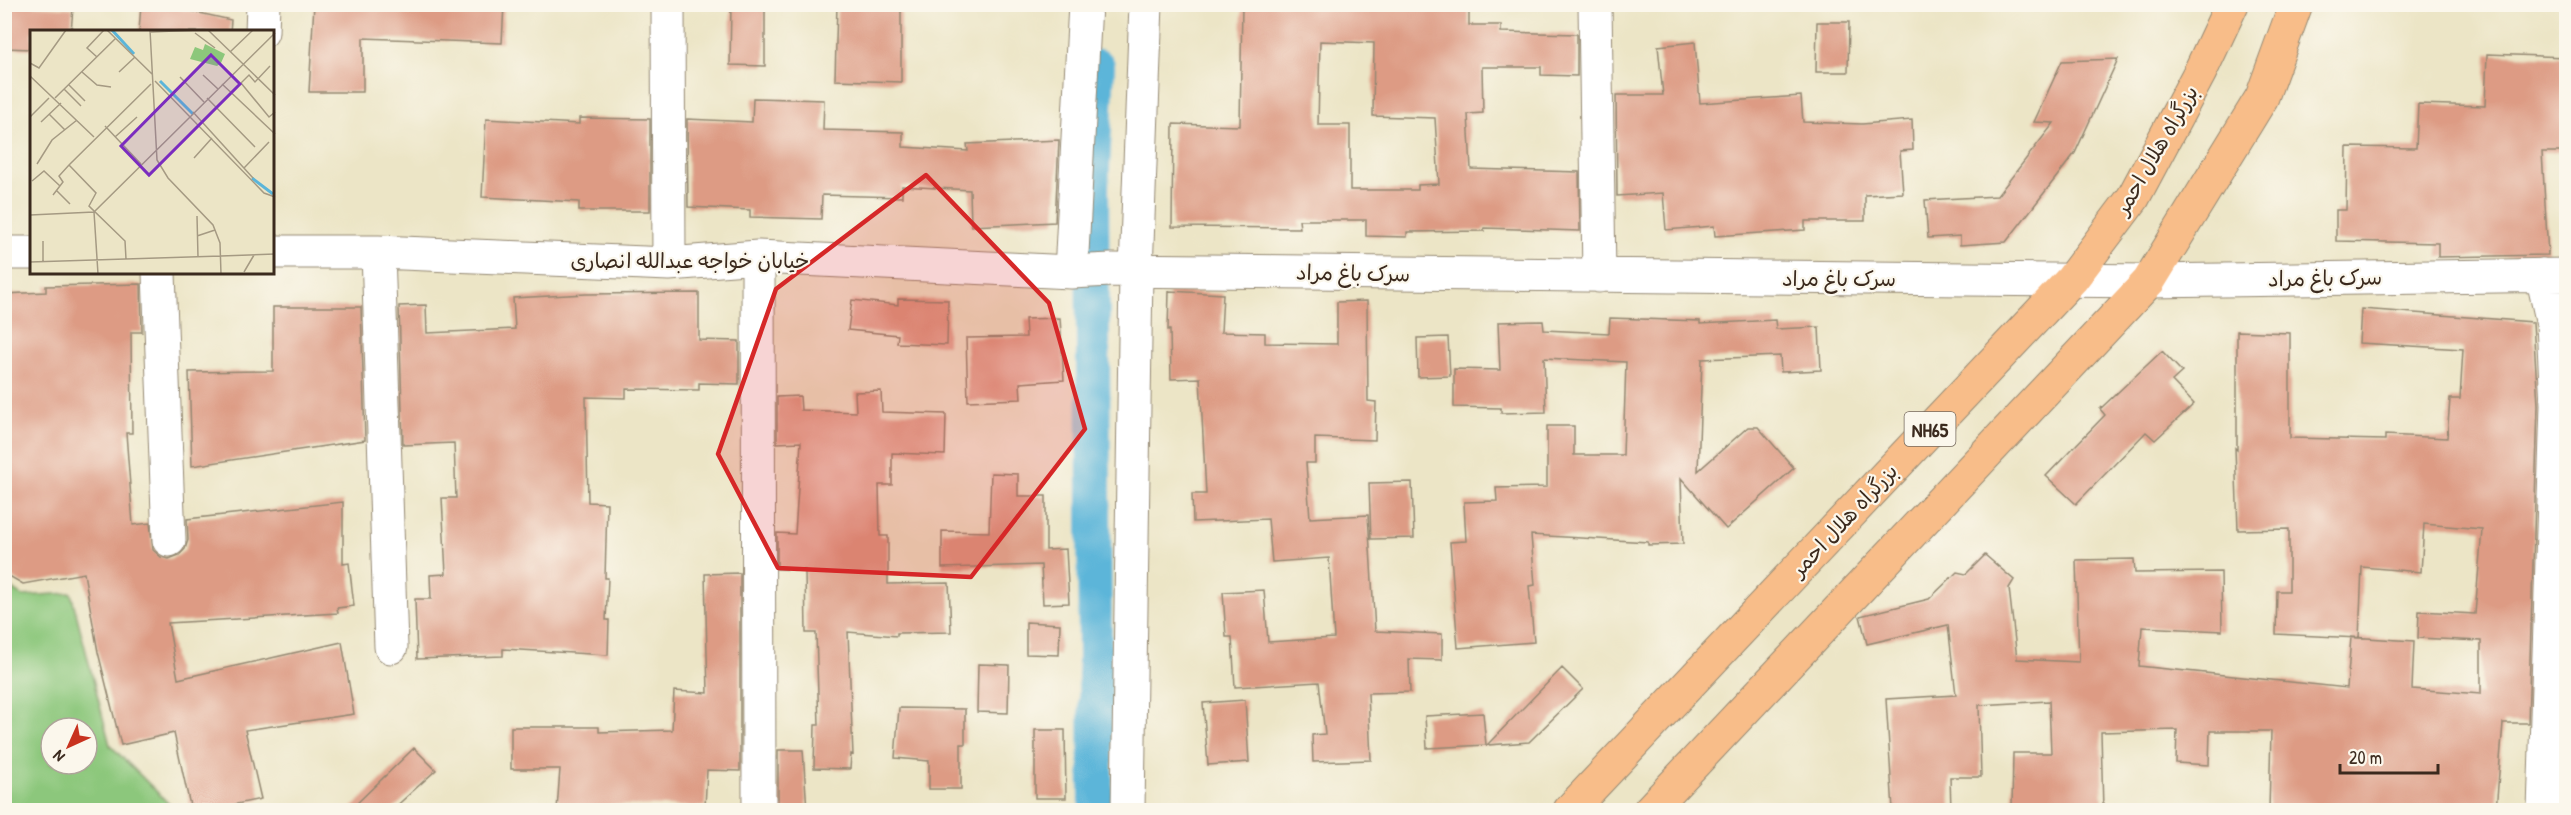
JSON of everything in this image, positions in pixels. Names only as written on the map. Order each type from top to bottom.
[{"type":"highway","name":"بزرگراه هلال احمر","points":[[1570,810],[2072,279],[2133,198],[2200,72],[2232,4]]},
{"type":"highway","name":"NH65","points":[[1650,810],[2149,281],[2262,97],[2296,4]]},
{"type":"street","points":[[262,30],[263,4]]},
{"type":"street","points":[[668,4],[669,264]]},
{"type":"street","points":[[1071,272],[1085,4]]},
{"type":"street","points":[[1128,810],[1124,271],[1146,4]]},
{"type":"street","points":[[1595,4],[1599,276]]},
{"type":"street","name":"خیابان خواجه عبدالله انصاری","points":[[274,252],[378,252],[669,264],[758,257],[1071,272],[1124,271]]},
{"type":"street","points":[[378,252],[391,647]]},
{"type":"street","points":[[4,253],[30,253]]},
{"type":"street","points":[[758,257],[759,810]]},
{"type":"street","name":"سرک باغ مراد","points":[[1124,271],[2149,281],[2554,275]]},
{"type":"street","points":[[159,274],[169,540]]},
{"type":"street","points":[[2544,810],[2557,405],[2553,324],[2554,275]]},
{"type":"highlighted area","points":[[926,175],[1049,303],[1085,429],[971,577],[778,568],[718,454],[776,289]]},
{"type":"green space","points":[[4,584],[23,596],[71,593],[110,745],[175,810],[5,810]]},
{"type":"building","points":[[4,4],[73,8],[71,30],[30,30],[30,49],[4,48]]},
{"type":"building","points":[[141,4],[159,4],[231,20],[230,30],[139,30]]},
{"type":"building","points":[[314,4],[504,4],[502,43],[363,38],[363,92],[309,92]]},
{"type":"building","points":[[731,4],[765,4],[765,66],[730,65]]},
{"type":"building","points":[[837,4],[901,4],[901,82],[835,80]]},
{"type":"building","points":[[1242,4],[1469,4],[1469,25],[1501,25],[1501,32],[1577,34],[1577,76],[1541,75],[1541,67],[1482,67],[1483,113],[1468,114],[1471,169],[1579,172],[1580,231],[1484,228],[1484,231],[1407,232],[1407,237],[1366,236],[1366,220],[1299,220],[1300,228],[1172,227],[1173,124],[1240,126]],"holes":[[[1320,41],[1374,43],[1373,116],[1435,118],[1439,184],[1418,185],[1418,190],[1350,190],[1350,125],[1318,125]]]},
{"type":"building","points":[[1817,22],[1849,22],[1848,72],[1816,72]]},
{"type":"building","points":[[1695,42],[1700,103],[1801,96],[1803,122],[1862,124],[1912,120],[1913,150],[1900,151],[1903,193],[1865,195],[1865,221],[1805,221],[1805,230],[1715,236],[1714,226],[1666,230],[1663,193],[1617,196],[1616,95],[1663,95],[1658,46]]},
{"type":"building","points":[[2487,54],[2566,57],[2565,152],[2542,152],[2548,255],[2438,257],[2438,243],[2336,241],[2336,210],[2346,210],[2347,147],[2416,148],[2418,104],[2485,106]]},
{"type":"building","points":[[2118,59],[2075,153],[2006,242],[1960,245],[1960,236],[1928,238],[1925,200],[1997,196],[2054,123],[2034,122],[2062,61]]},
{"type":"building","points":[[753,98],[824,100],[823,130],[903,132],[903,147],[968,151],[967,144],[1059,140],[1055,222],[971,226],[970,190],[902,186],[902,197],[822,195],[821,219],[750,217],[750,210],[688,207],[687,119],[752,122]]},
{"type":"building","points":[[579,118],[650,119],[650,211],[579,211],[579,202],[482,197],[486,119],[579,124]]},
{"type":"building","points":[[141,284],[142,332],[131,332],[132,433],[126,433],[133,525],[150,523],[153,550],[161,557],[169,559],[179,555],[185,549],[188,540],[187,519],[343,502],[343,564],[349,563],[354,606],[337,608],[338,613],[168,623],[178,679],[342,642],[354,714],[245,730],[261,799],[208,810],[191,810],[174,733],[121,745],[98,652],[84,573],[23,584],[4,573],[4,294],[46,292],[46,286]]},
{"type":"building","points":[[1169,291],[1223,294],[1221,332],[1265,333],[1265,343],[1337,344],[1337,302],[1367,301],[1368,401],[1376,402],[1375,440],[1315,438],[1315,463],[1306,463],[1310,518],[1368,515],[1375,631],[1442,634],[1442,660],[1409,659],[1410,692],[1368,693],[1371,760],[1313,762],[1312,735],[1325,734],[1319,682],[1235,687],[1232,637],[1226,637],[1223,592],[1264,590],[1268,642],[1334,638],[1329,558],[1272,562],[1268,519],[1193,522],[1192,494],[1206,494],[1200,378],[1171,379],[1170,330],[1168,330]]},
{"type":"building","points":[[699,293],[699,340],[739,341],[739,384],[699,383],[699,390],[626,389],[626,398],[586,397],[588,502],[607,503],[605,578],[608,578],[606,620],[609,620],[608,655],[503,649],[503,656],[417,659],[415,599],[431,599],[430,575],[446,574],[442,498],[456,498],[454,443],[403,445],[399,306],[426,305],[427,333],[515,329],[513,298],[586,294]]},
{"type":"building","points":[[898,299],[948,300],[947,345],[897,343],[898,335],[848,330],[852,300],[898,305]]},
{"type":"building","points":[[273,307],[361,307],[365,440],[192,466],[189,372],[273,371]]},
{"type":"building","points":[[2361,309],[2533,322],[2538,405],[2528,723],[2503,723],[2496,810],[2269,810],[2271,731],[2210,731],[2209,765],[2176,763],[2177,730],[2101,732],[2103,810],[2012,810],[2013,753],[2051,753],[2049,701],[1979,705],[1981,777],[1950,777],[1951,810],[1893,810],[1886,699],[1956,695],[1948,625],[1867,644],[1860,616],[1929,599],[1957,572],[1966,574],[1985,555],[2014,580],[2009,588],[2017,659],[2079,662],[2076,560],[2134,559],[2135,573],[2221,572],[2222,631],[2142,627],[2139,666],[2347,688],[2351,638],[2276,634],[2277,591],[2289,591],[2289,529],[2238,530],[2235,448],[2237,450],[2237,331],[2290,333],[2290,438],[2385,440],[2385,435],[2447,438],[2450,399],[2460,399],[2463,349],[2359,343]],"holes":[[[2424,524],[2482,529],[2475,614],[2419,611],[2418,638],[2481,641],[2481,694],[2412,689],[2414,641],[2359,638],[2362,567],[2421,572]]]},
{"type":"building","points":[[1060,318],[1064,380],[1020,383],[1021,399],[968,401],[966,338],[1026,337],[1025,319]]},
{"type":"building","points":[[1610,318],[1700,321],[1700,324],[1775,320],[1776,329],[1819,327],[1821,370],[1781,372],[1780,356],[1702,359],[1698,471],[1748,427],[1758,427],[1794,468],[1726,529],[1681,478],[1683,544],[1648,545],[1648,542],[1531,535],[1535,585],[1529,586],[1534,642],[1458,648],[1450,542],[1466,541],[1464,502],[1497,501],[1496,488],[1547,487],[1547,426],[1574,426],[1574,455],[1623,455],[1626,362],[1544,358],[1546,412],[1501,413],[1501,408],[1454,407],[1454,369],[1500,370],[1498,322],[1543,321],[1544,330],[1609,333]]},
{"type":"building","points":[[1448,337],[1450,376],[1418,377],[1417,338]]},
{"type":"building","points":[[2162,351],[2182,372],[2172,381],[2194,404],[2155,440],[2146,432],[2076,504],[2046,476],[2105,415],[2100,409]]},
{"type":"building","points":[[881,391],[882,412],[946,414],[945,455],[892,453],[892,485],[879,485],[880,536],[888,536],[888,584],[949,583],[951,632],[897,633],[897,636],[848,632],[853,755],[851,754],[850,769],[814,768],[815,725],[819,725],[816,633],[806,633],[805,570],[777,569],[777,533],[795,534],[801,442],[777,443],[777,397],[800,396],[801,410],[856,412],[855,392]]},
{"type":"building","points":[[991,473],[1018,474],[1018,496],[1046,496],[1046,550],[1066,549],[1069,603],[1043,604],[1041,565],[942,568],[942,531],[989,532]]},
{"type":"building","points":[[1412,482],[1414,538],[1371,539],[1369,483]]},
{"type":"building","points":[[740,573],[740,771],[707,770],[705,807],[611,805],[611,810],[557,810],[560,769],[511,769],[511,727],[599,727],[599,732],[672,730],[674,691],[708,693],[705,574]]},
{"type":"building","points":[[1026,622],[1060,624],[1059,655],[1026,654]]},
{"type":"building","points":[[978,664],[1009,665],[1008,713],[977,712]]},
{"type":"building","points":[[1562,668],[1583,689],[1529,742],[1487,745]]},
{"type":"building","points":[[1245,700],[1249,762],[1208,765],[1203,703]]},
{"type":"building","points":[[899,708],[965,709],[965,744],[961,744],[961,789],[929,789],[929,761],[895,758]]},
{"type":"building","points":[[1483,713],[1486,745],[1427,748],[1425,716]]},
{"type":"building","points":[[1035,730],[1065,730],[1066,798],[1035,798]]},
{"type":"building","points":[[414,748],[436,770],[392,810],[350,810]]},
{"type":"building","points":[[778,750],[803,750],[807,810],[778,810]]},
{"type":"waterway","points":[[1096,810],[1092,187],[1098,66]]}]
